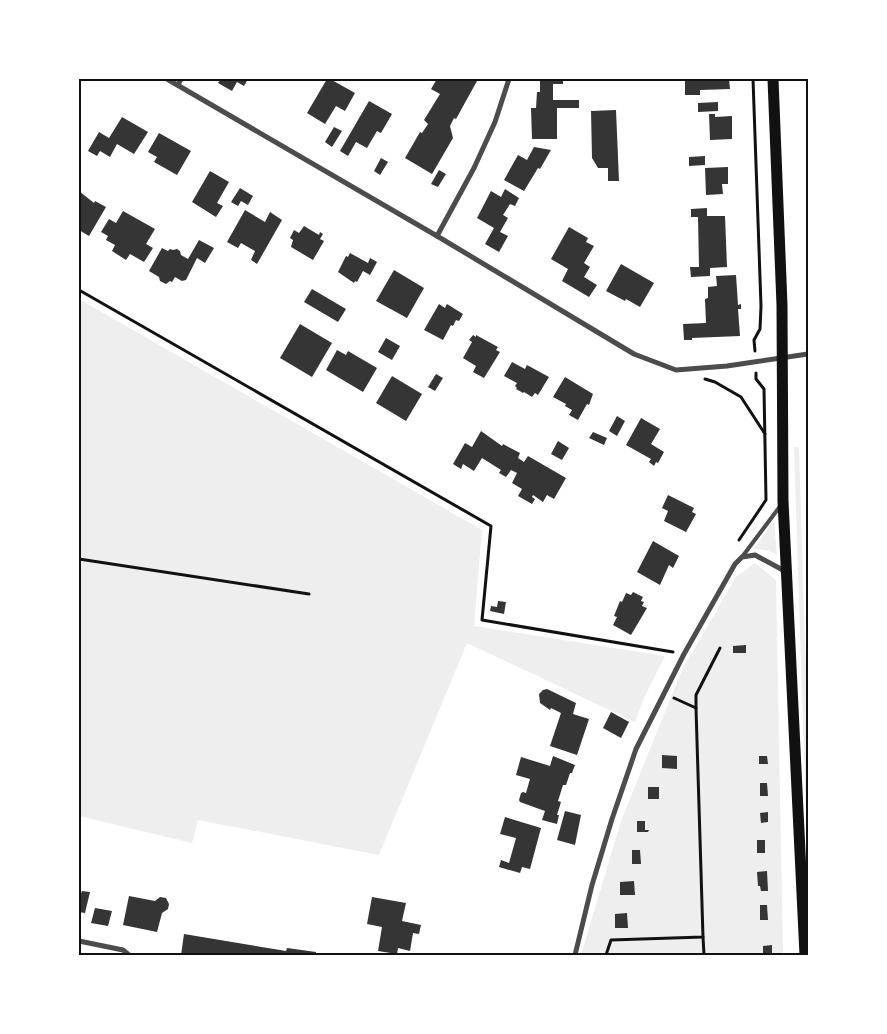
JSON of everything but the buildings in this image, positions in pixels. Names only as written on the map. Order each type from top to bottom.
[{"type":"main road","points":[[773,79],[782,295],[783,501],[805,955]]},
{"type":"street","points":[[166,79],[437,236],[634,354],[676,370],[782,359],[808,354]]},
{"type":"street","points":[[178,85],[182,79]]},
{"type":"street","points":[[437,236],[474,168],[495,122],[509,79]]},
{"type":"street","points":[[575,955],[592,885],[636,750],[684,654],[735,564],[742,557],[755,555],[781,569],[787,576]]},
{"type":"street","points":[[79,941],[122,950],[129,955]]},
{"type":"lane","points":[[742,557],[783,501]]},
{"type":"path","points":[[739,541],[766,500],[764,389],[756,379],[754,340],[760,329],[761,306],[753,79]]},
{"type":"path","points":[[79,290],[491,526],[482,620],[684,654]]},
{"type":"path","points":[[699,377],[714,382],[740,397],[766,434]]},
{"type":"path","points":[[79,559],[309,594]]},
{"type":"path","points":[[704,955],[696,695],[720,648]]},
{"type":"path","points":[[665,693],[696,708]]},
{"type":"path","points":[[606,955],[611,940],[703,937]]},
{"type":"shaded area","points":[[79,299],[482,530],[474,626],[665,656],[644,698],[635,722],[467,643],[379,855],[198,820],[192,843],[79,816]]},
{"type":"shaded area","points":[[794,447],[799,447],[808,684],[808,879]]},
{"type":"shaded area","points":[[774,520],[777,555],[766,550],[754,549]]},
{"type":"shaded area","points":[[755,563],[776,580],[783,955],[581,955],[621,821],[682,670],[736,577]]}]
